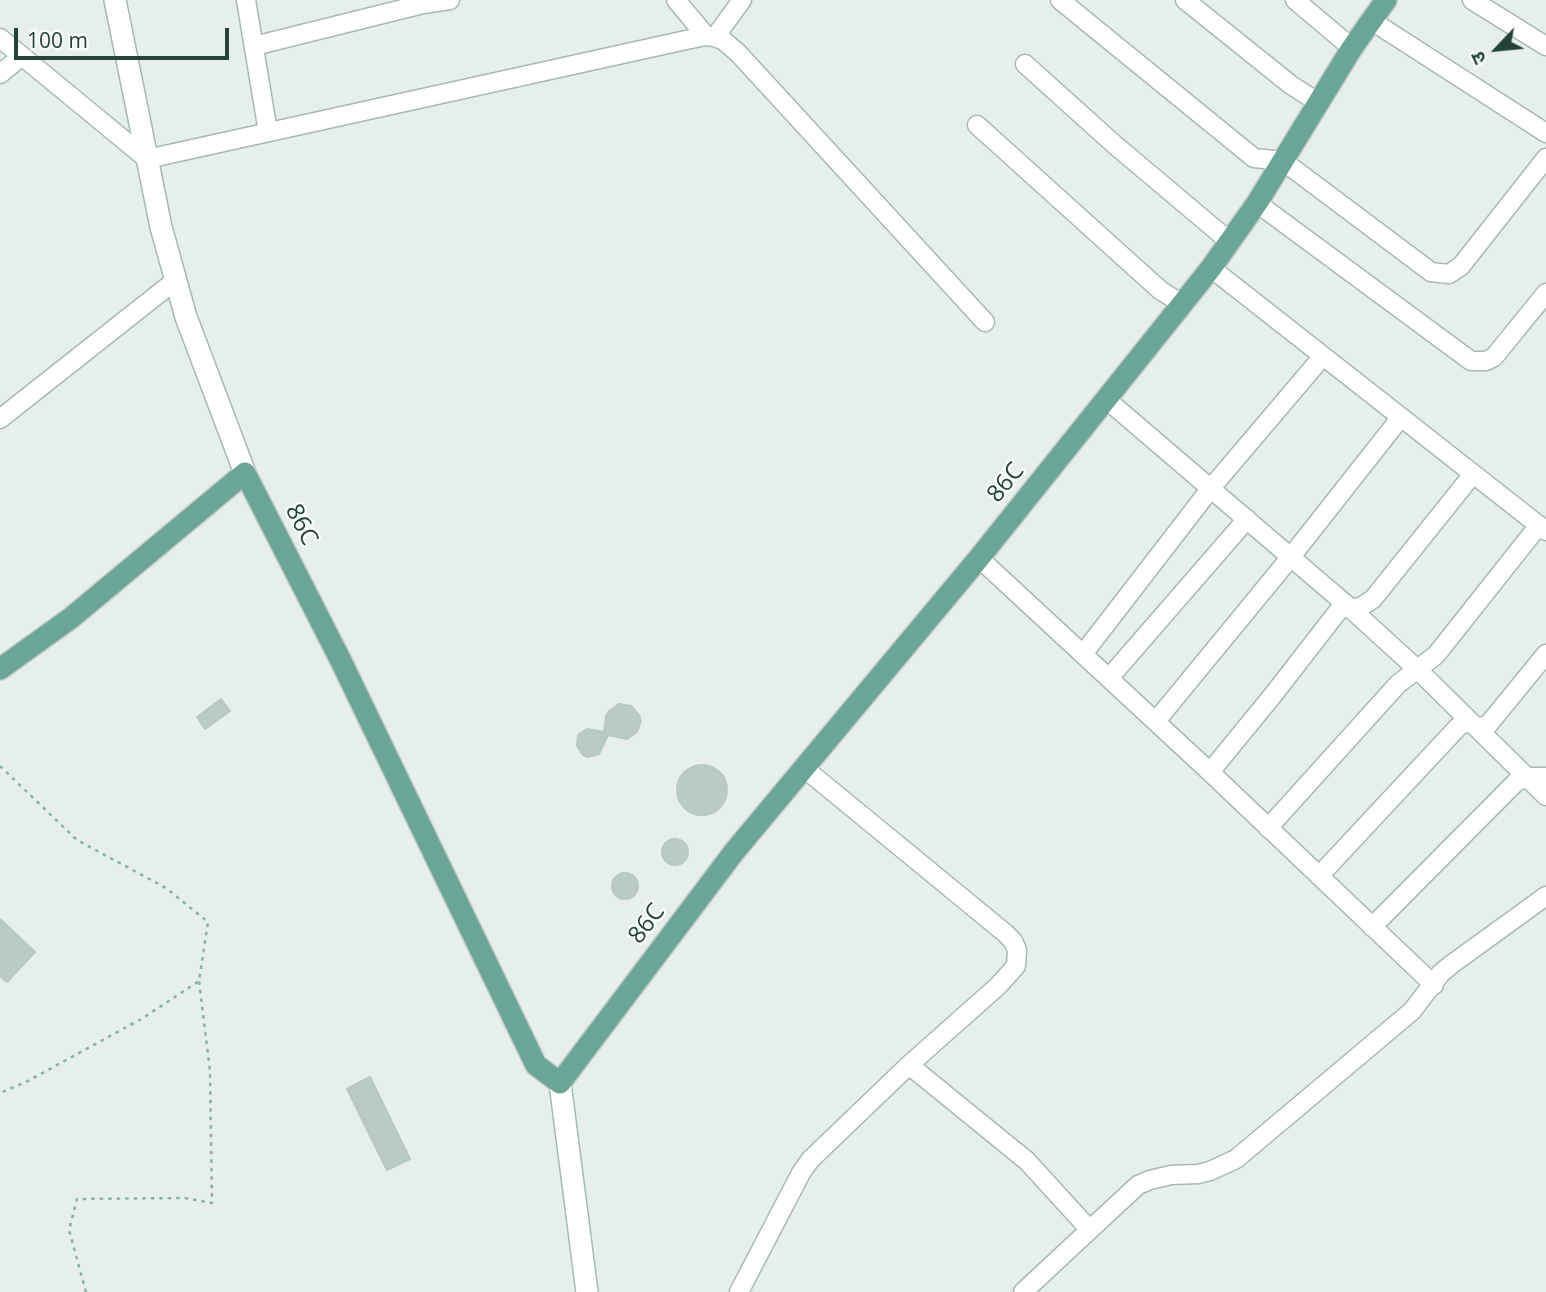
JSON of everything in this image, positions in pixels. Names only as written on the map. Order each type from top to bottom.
[{"type":"main road","name":"86C","points":[[245,473],[340,659],[536,1065],[561,1083],[734,852],[979,558],[1211,268],[1257,203],[1352,48],[1386,0]]},
{"type":"main road","points":[[0,669],[71,618],[245,473]]},
{"type":"street","points":[[115,0],[161,227],[202,364],[245,473]]},
{"type":"street","points":[[246,0],[268,132]]},
{"type":"street","points":[[254,46],[423,4],[450,0]]},
{"type":"street","points":[[676,0],[710,36],[724,41],[738,53],[985,322]]},
{"type":"street","points":[[147,159],[710,36],[742,0]]},
{"type":"street","points":[[1060,0],[1254,158],[1283,161],[1424,268],[1440,275],[1448,274],[1461,266],[1546,158]]},
{"type":"street","points":[[1185,0],[1291,85],[1319,103]]},
{"type":"street","points":[[1295,0],[1352,48]]},
{"type":"street","points":[[1472,0],[1546,46]]},
{"type":"street","points":[[1372,21],[1546,133]]},
{"type":"street","points":[[0,38],[147,159]]},
{"type":"street","points":[[0,74],[22,55]]},
{"type":"street","points":[[1025,64],[1115,145],[1230,241]]},
{"type":"street","points":[[977,125],[1160,290],[1182,304]]},
{"type":"street","points":[[1257,203],[1471,361],[1486,361],[1494,357],[1546,293]]},
{"type":"street","points":[[1211,268],[1542,528],[1436,655],[1398,684],[1268,828]]},
{"type":"street","points":[[0,419],[176,280]]},
{"type":"street","points":[[1083,654],[1212,488],[1323,356]]},
{"type":"street","points":[[1106,399],[1349,607],[1418,670],[1546,796]]},
{"type":"street","points":[[1156,721],[1401,417]]},
{"type":"street","points":[[1210,772],[1332,617],[1339,610],[1359,608],[1373,599],[1473,474]]},
{"type":"street","points":[[1109,678],[1247,519]]},
{"type":"street","points":[[979,558],[1156,721],[1434,985]]},
{"type":"street","points":[[1319,876],[1458,727],[1467,722],[1479,727],[1488,725],[1546,654]]},
{"type":"street","points":[[739,1292],[810,1160],[909,1065],[1011,973],[1017,959],[1013,941],[987,916],[804,768]]},
{"type":"street","points":[[1372,927],[1516,782],[1527,777],[1546,777]]},
{"type":"street","points":[[1023,1292],[1128,1194],[1150,1180],[1171,1175],[1198,1174],[1236,1159],[1412,1011],[1441,973],[1546,896]]},
{"type":"street","points":[[909,1065],[1027,1161],[1089,1229]]},
{"type":"street","points":[[561,1083],[586,1292]]},
{"type":"path","points":[[0,766],[77,840],[166,888],[208,922],[199,981],[210,1071],[212,1203],[185,1198],[77,1199],[69,1230],[86,1292]]},
{"type":"path","points":[[0,1093],[26,1082],[143,1018],[199,981]]},
{"type":"building","points":[[221,699],[230,711],[205,729],[197,717]]},
{"type":"building","points":[[619,704],[631,706],[639,715],[641,721],[637,732],[627,739],[608,735],[599,754],[588,757],[583,755],[577,746],[578,735],[587,729],[604,732],[606,716]]},
{"type":"building","points":[[702,765],[720,772],[727,790],[720,808],[702,815],[684,808],[677,790],[684,772]]},
{"type":"building","points":[[675,839],[684,843],[688,852],[684,861],[675,865],[666,861],[662,852],[666,843]]},
{"type":"building","points":[[625,873],[634,877],[638,886],[634,895],[625,899],[616,895],[612,886],[616,877]]},
{"type":"building","points":[[0,919],[35,952],[7,982],[0,976]]},
{"type":"building","points":[[370,1077],[410,1159],[387,1170],[347,1089]]}]
